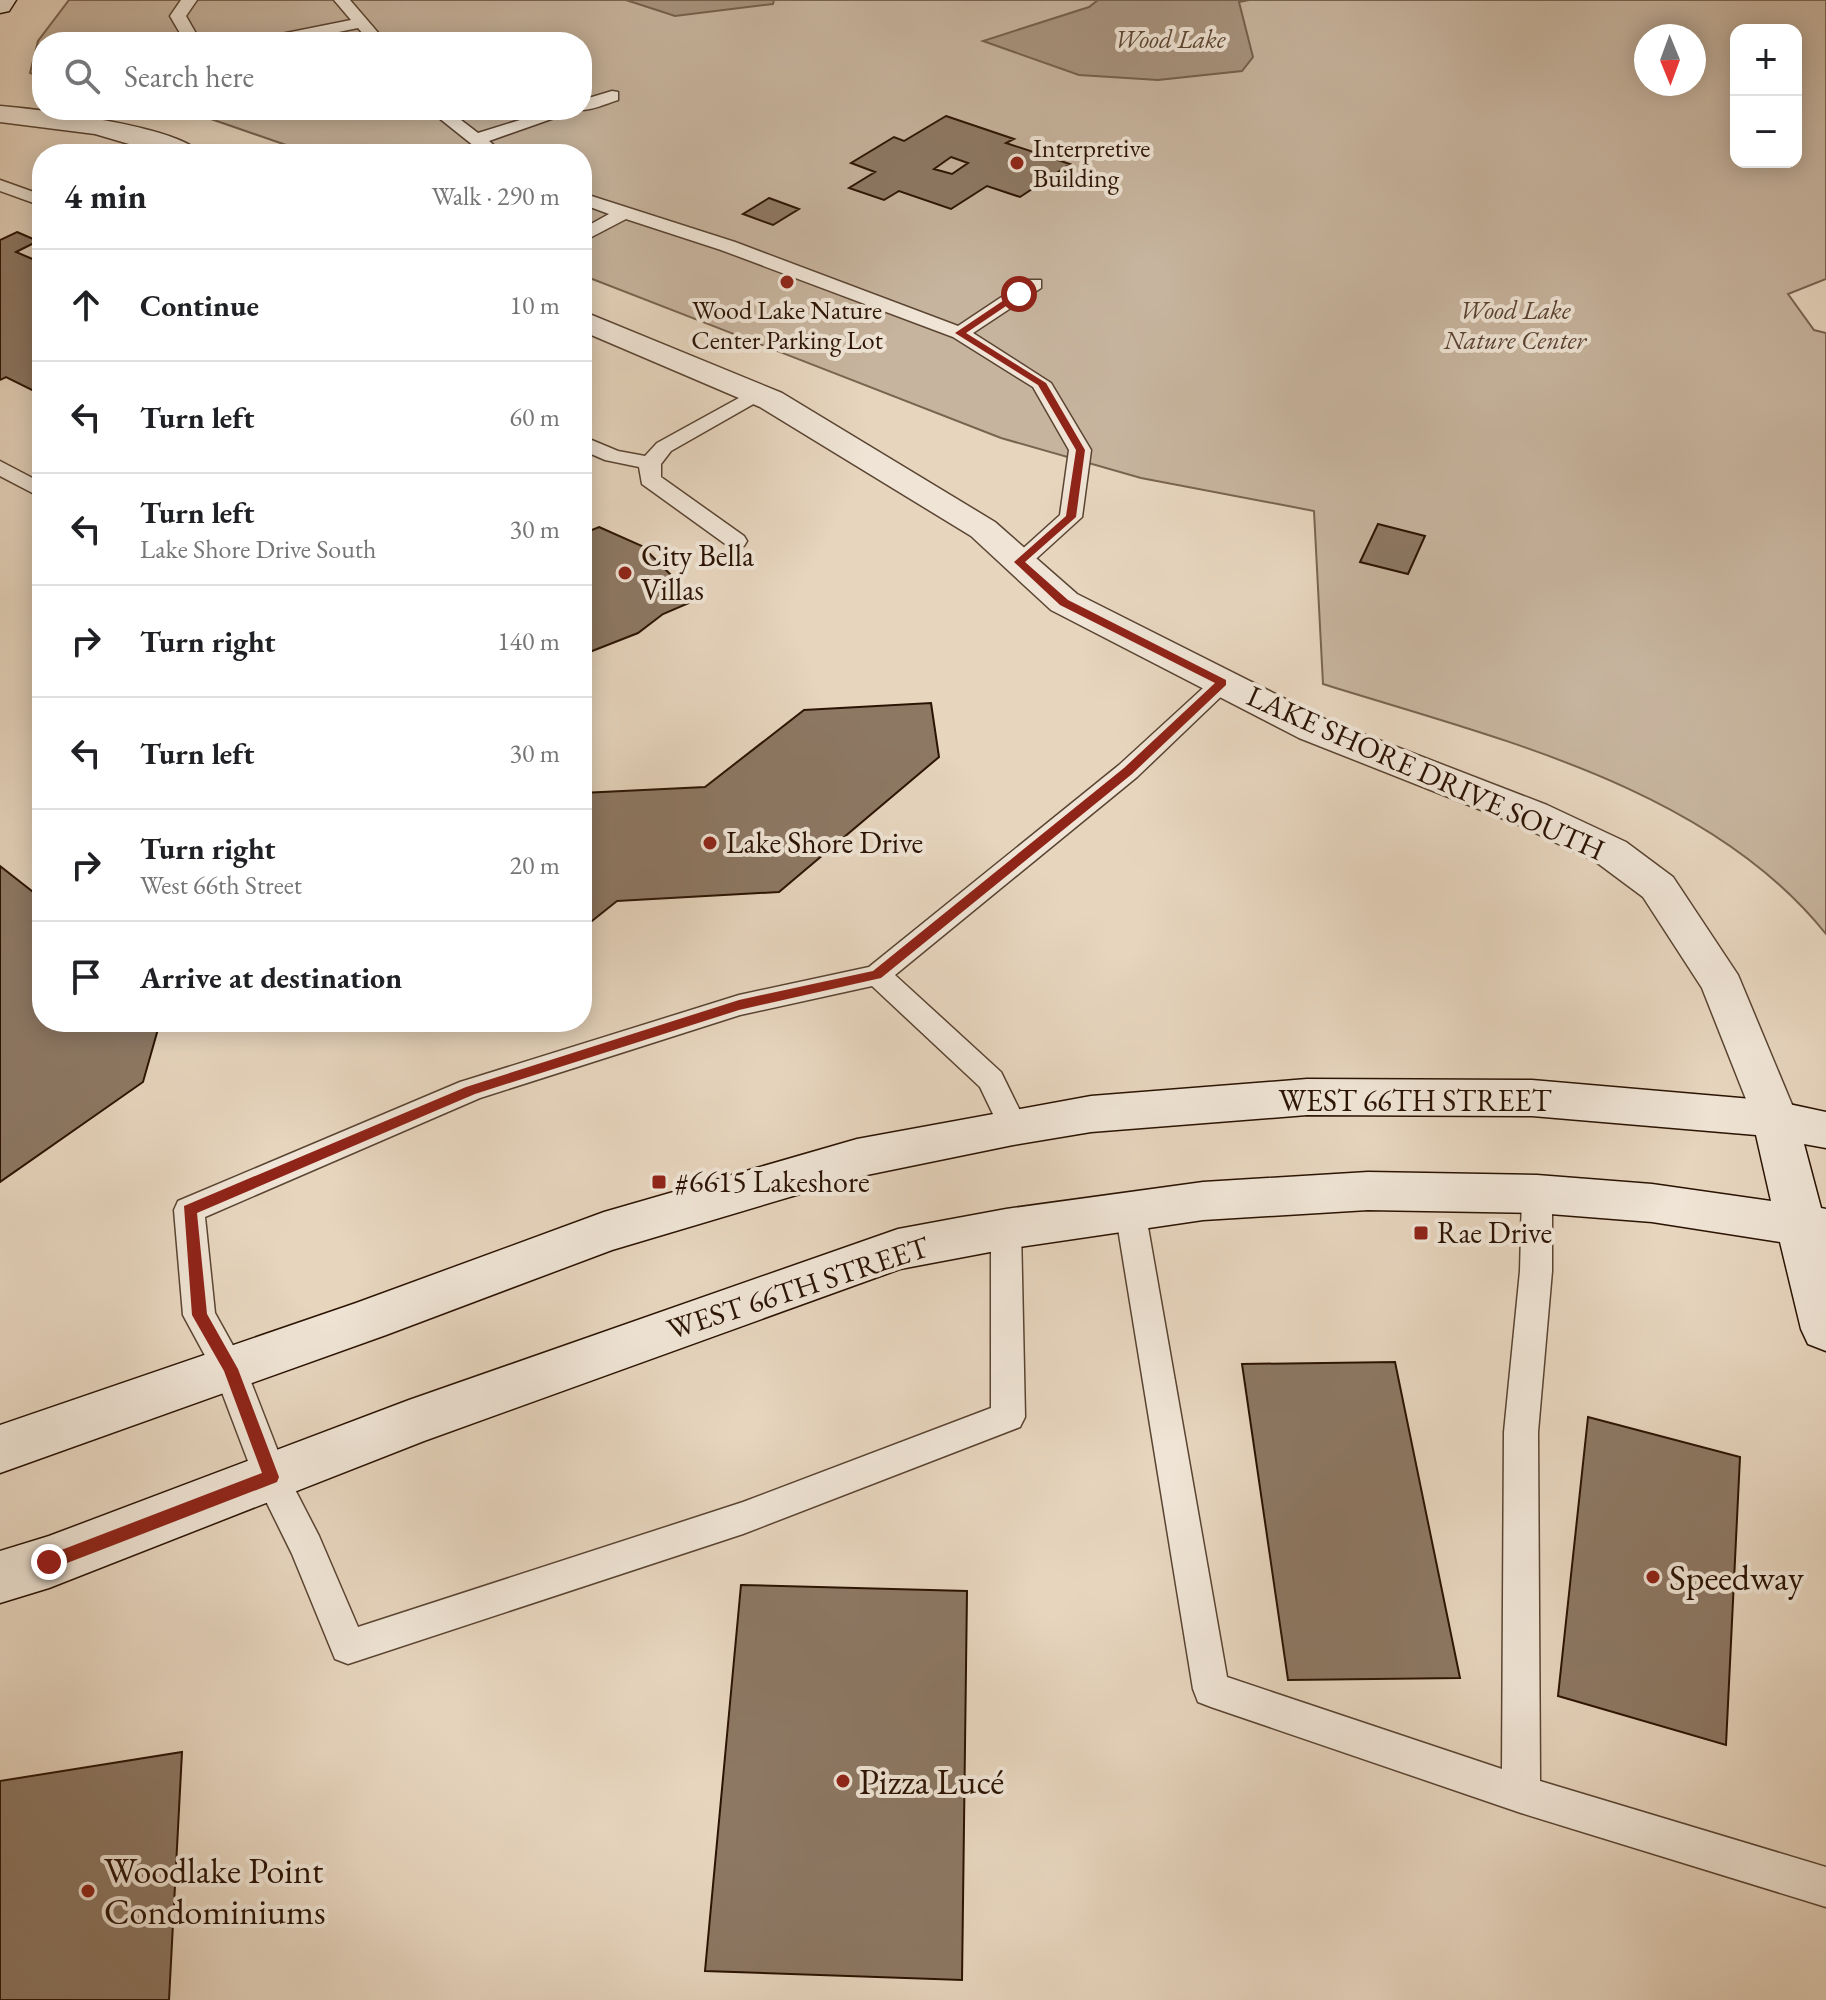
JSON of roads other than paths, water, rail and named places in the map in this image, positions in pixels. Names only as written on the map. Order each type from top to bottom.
[{"type":"main road","points":[[0,6],[4,0]]},
{"type":"main road","points":[[0,114],[32,117]]},
{"type":"main road","points":[[55,120],[92,124],[163,144]]},
{"type":"main road","name":"LAKE SHORE DRIVE SOUTH","points":[[592,324],[757,394],[983,529],[1064,602],[1313,729],[1533,815],[1611,852],[1658,887],[1723,986],[1775,1119],[1812,1226]]},
{"type":"main road","name":"WEST 66TH STREET","points":[[0,1449],[230,1369],[604,1232],[857,1158],[1013,1127],[1091,1114],[1307,1097],[1532,1098],[1775,1119],[1826,1130]]},
{"type":"main road","name":"WEST 66TH STREET","points":[[0,1577],[49,1562],[409,1423],[898,1249],[1130,1210],[1203,1201],[1368,1191],[1537,1194],[1652,1203],[1812,1226]]},
{"type":"main road","points":[[1812,1226],[1826,1329]]},
{"type":"lane","points":[[187,32],[178,16],[189,0]]},
{"type":"lane","points":[[342,0],[370,32]]},
{"type":"lane","points":[[317,32],[362,23]]},
{"type":"lane","points":[[592,103],[612,96]]},
{"type":"lane","points":[[449,120],[480,144]]},
{"type":"lane","points":[[474,140],[537,120]]},
{"type":"lane","points":[[0,185],[32,197]]},
{"type":"lane","points":[[592,202],[728,246],[960,333],[1041,383],[1080,450],[1071,517],[1019,562]]},
{"type":"lane","points":[[592,231],[624,213]]},
{"type":"lane","points":[[960,333],[1034,284]]},
{"type":"lane","points":[[736,541],[650,479],[650,463],[664,447],[757,394]]},
{"type":"lane","points":[[592,447],[612,456],[650,463]]},
{"type":"lane","points":[[0,467],[32,486]]},
{"type":"lane","points":[[1006,1229],[1008,1417],[743,1518],[348,1647],[307,1547],[271,1477],[230,1369],[199,1315],[189,1210],[470,1090],[739,1005],[877,975],[1128,771],[1222,683]]},
{"type":"lane","points":[[877,975],[991,1080],[1013,1127]]},
{"type":"lane","points":[[1521,1794],[1521,1432],[1536,1271],[1537,1194]]},
{"type":"lane","points":[[1130,1210],[1211,1689],[1521,1794],[1826,1887]]},
{"type":"water","points":[[626,0],[774,0],[773,4],[675,16]]},
{"type":"water","name":"Wood Lake","points":[[1098,0],[1249,0],[1239,2],[1253,57],[1242,71],[1158,80],[1079,75],[983,41],[1089,7]]},
{"type":"place","name":"Interpretive Building","points":[[1017,163]]},
{"type":"place","name":"Wood Lake Nature Center Parking Lot","points":[[787,282]]},
{"type":"place","name":"City Bella Villas","points":[[625,573]]},
{"type":"place","name":"Lake Shore Drive","points":[[710,843]]},
{"type":"place","name":"#6615 Lakeshore","points":[[659,1182]]},
{"type":"place","name":"Rae Drive","points":[[1421,1233]]},
{"type":"place","name":"Speedway","points":[[1653,1577]]},
{"type":"place","name":"Pizza Lucé","points":[[843,1781]]},
{"type":"place","name":"Woodlake Point Condominiums","points":[[88,1891]]},
{"type":"park label","name":"Wood Lake Nature Center","points":[[1515,325]]}]
